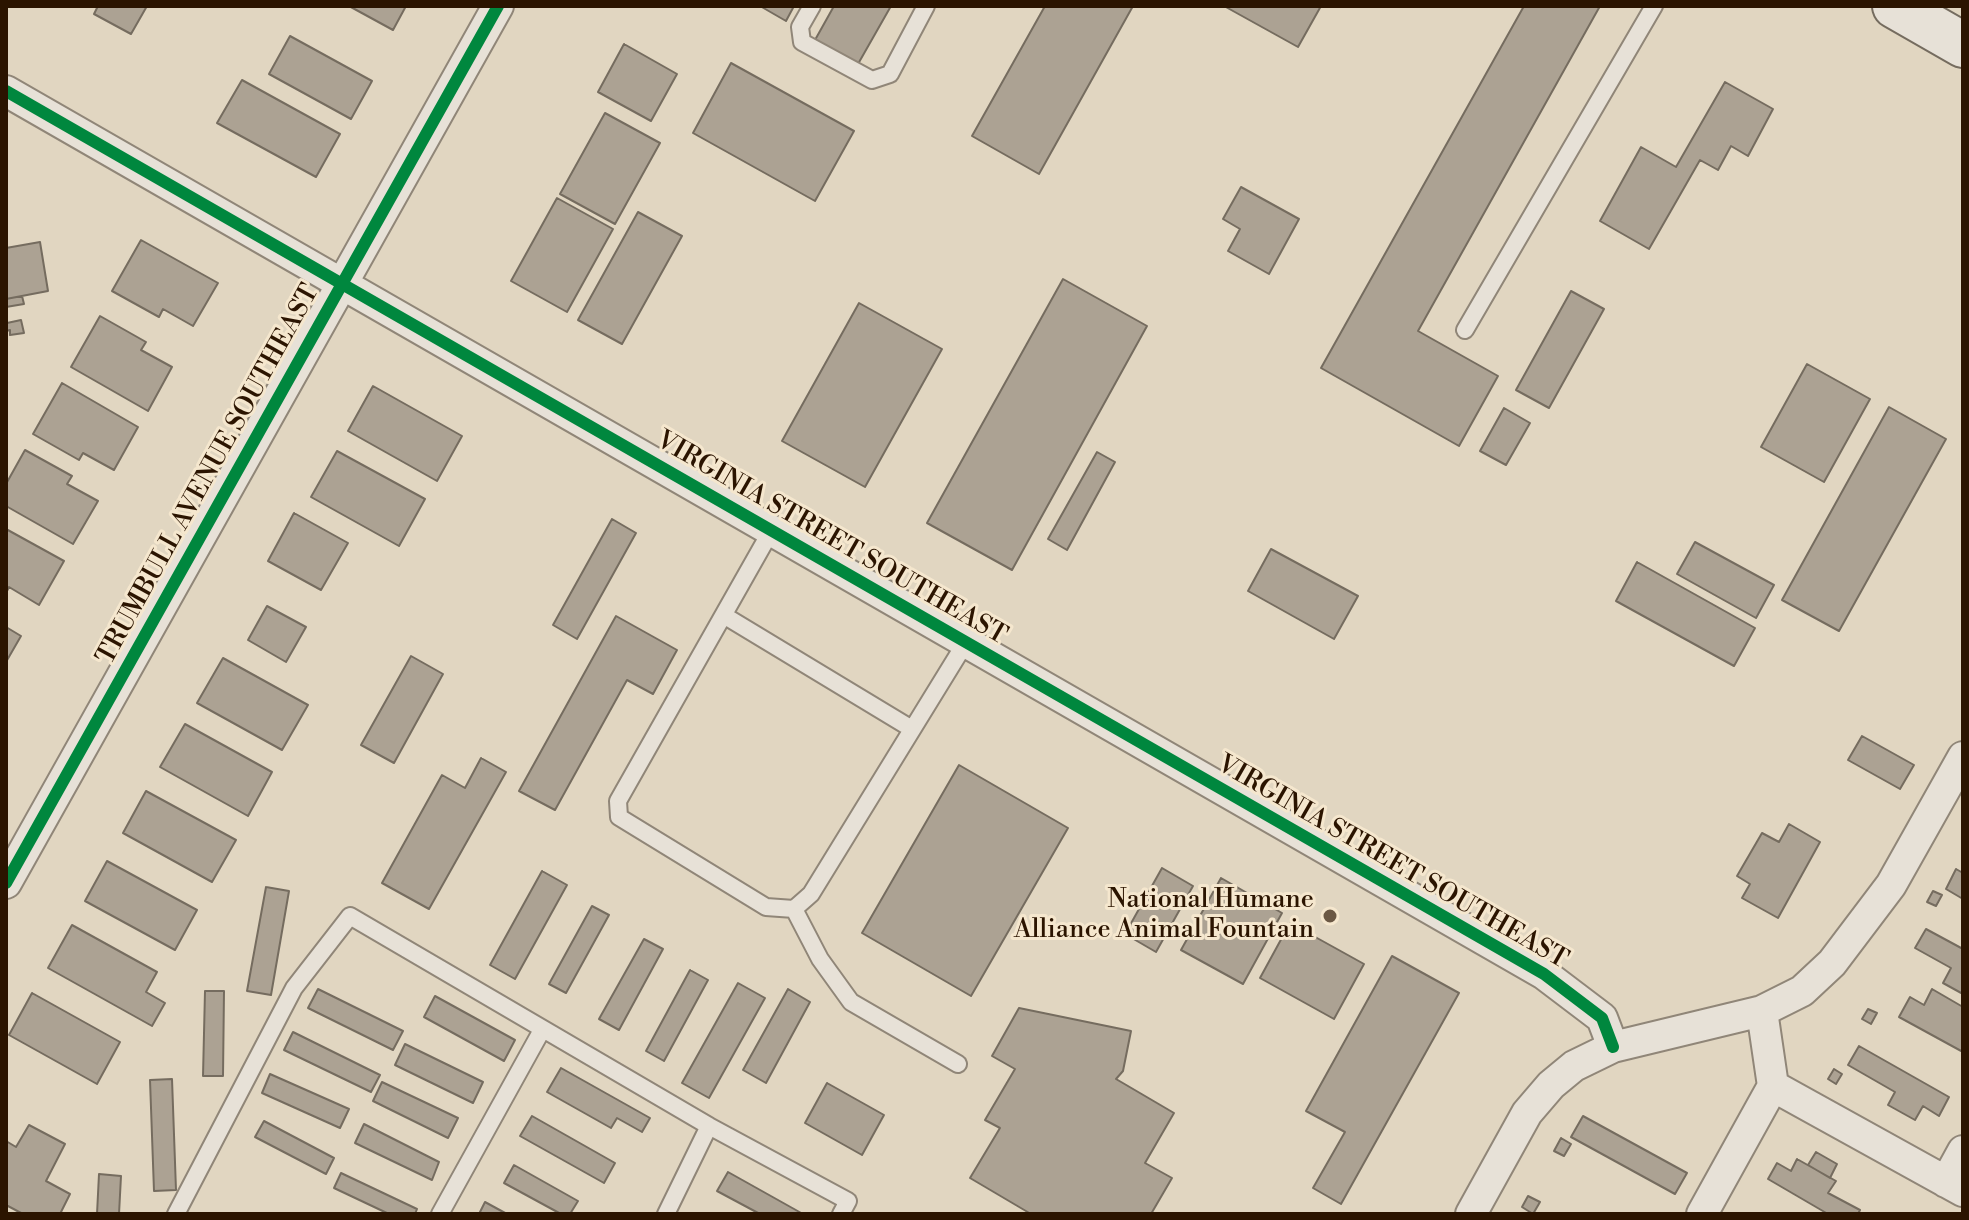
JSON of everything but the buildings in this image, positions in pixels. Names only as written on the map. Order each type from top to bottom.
[{"type":"main road","points":[[1895,6],[1963,45]]},
{"type":"street","name":"TRUMBULL AVENUE SOUTHEAST","points":[[6,883],[498,6]]},
{"type":"street","name":"VIRGINIA STREET SOUTHEAST","points":[[6,91],[1544,974],[1602,1018],[1613,1047]]},
{"type":"street","points":[[1471,1214],[1527,1113],[1551,1085],[1574,1066],[1613,1047],[1762,1011],[1802,991],[1832,963],[1891,885],[1963,757]]},
{"type":"street","points":[[1702,1214],[1773,1086],[1762,1011]]},
{"type":"street","points":[[1773,1086],[1954,1187],[1963,1151]]},
{"type":"lane","points":[[812,6],[800,27],[802,42],[872,80],[890,74],[926,6]]},
{"type":"lane","points":[[1465,330],[1654,6]]},
{"type":"lane","points":[[771,531],[618,801],[619,817],[766,907],[794,909],[811,894],[966,642]]},
{"type":"lane","points":[[725,616],[912,729]]},
{"type":"lane","points":[[794,909],[820,959],[851,1002],[958,1064]]},
{"type":"lane","points":[[176,1214],[294,988],[350,916],[709,1126],[848,1201],[841,1214]]},
{"type":"lane","points":[[440,1214],[542,1030]]},
{"type":"lane","points":[[666,1214],[709,1126]]},
{"type":"cycle path","points":[[6,883],[498,6]]},
{"type":"cycle path","points":[[6,91],[1544,974],[1602,1018],[1613,1047]]},
{"type":"place","name":"National Humane Alliance Animal Fountain","points":[[1330,916]]}]
